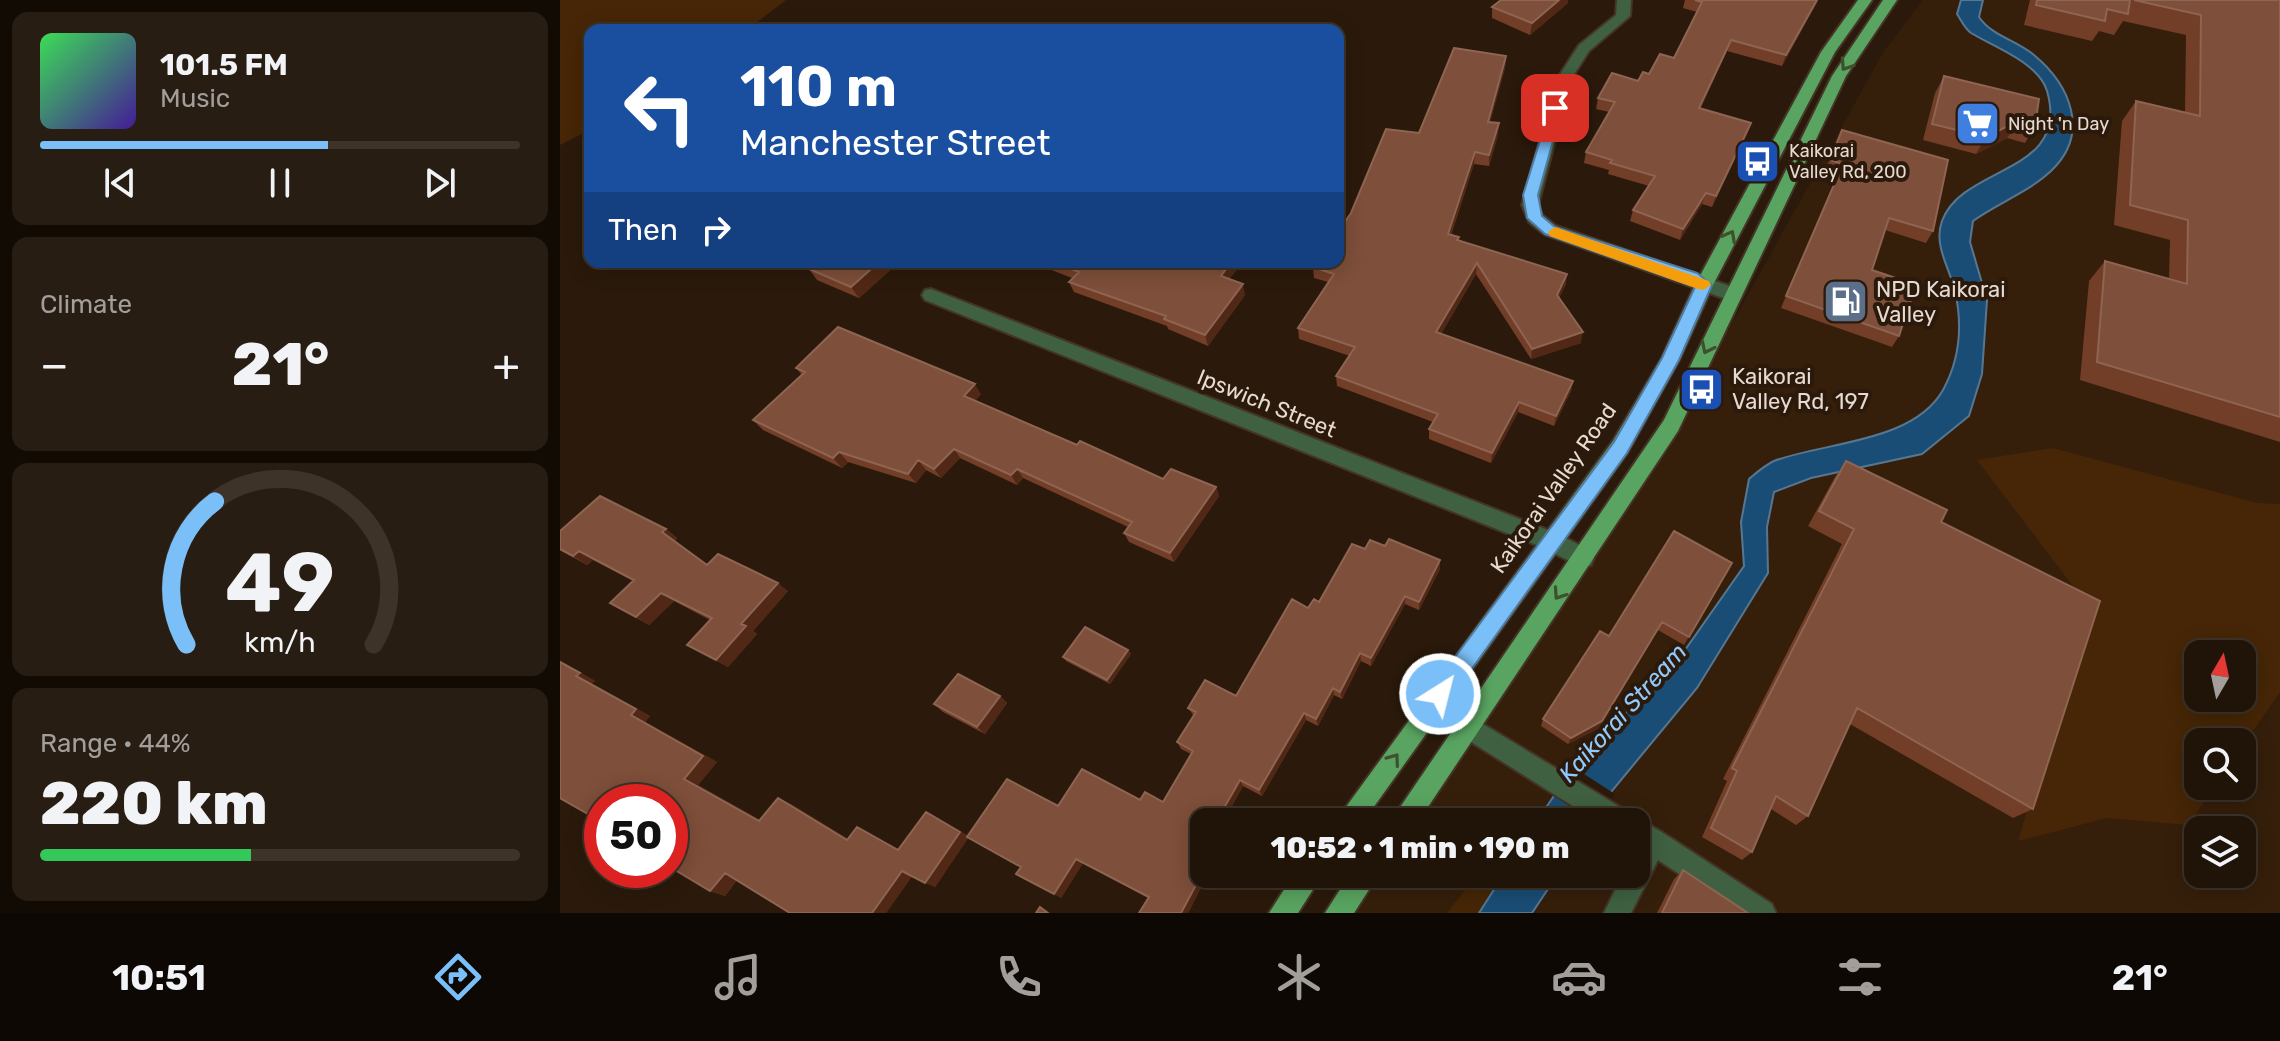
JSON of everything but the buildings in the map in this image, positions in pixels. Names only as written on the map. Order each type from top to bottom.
[{"type":"main road","name":"Kaikorai Valley Road","points":[[1358,808],[1620,447],[1670,360],[1704,285],[1828,52],[1865,0]]},
{"type":"main road","points":[[1413,808],[1671,425],[1839,76],[1890,0]]},
{"type":"main road","points":[[1282,913],[1300,888]]},
{"type":"main road","points":[[1338,913],[1356,888]]},
{"type":"street","points":[[1624,0],[1623,16],[1584,48],[1564,79],[1530,205],[1535,218],[1550,230],[1691,277],[1704,285],[1732,294]]},
{"type":"street","name":"Ipswich Street","points":[[931,295],[1551,541],[1583,558]]},
{"type":"street","points":[[1468,727],[1599,808]]},
{"type":"street","points":[[1650,839],[1763,913]]},
{"type":"street","points":[[1617,913],[1626,888]]},
{"type":"shaded area","points":[[560,0],[786,0],[755,24],[584,24],[584,133],[560,145]]},
{"type":"shaded area","points":[[1923,0],[2280,0],[2280,913],[1351,913],[1368,888],[1650,888],[1650,808],[1420,808],[1702,377],[1884,51]]},
{"type":"shaded area","points":[[2053,448],[2257,503],[2280,504],[2280,692],[2255,728],[2184,728],[2184,800],[2205,800],[2194,816],[2184,816],[2184,825],[2107,818],[2018,841],[2088,606],[1977,460]]},
{"type":"shaded area","points":[[1467,888],[1495,888],[1479,913],[1447,913]]},
{"type":"water","points":[[1961,0],[1983,0],[1979,17],[1984,23],[2034,55],[2057,80],[2066,95],[2073,126],[2063,156],[2051,171],[1973,221],[1970,242],[1987,300],[1982,374],[1969,416],[1922,454],[1811,478],[1774,492],[1767,527],[1768,573],[1697,688],[1611,792],[1601,808],[1546,808],[1580,758],[1673,667],[1744,566],[1741,522],[1749,479],[1774,461],[1890,431],[1911,421],[1929,407],[1943,390],[1956,355],[1959,317],[1955,291],[1941,248],[1942,221],[1954,202],[1971,188],[2030,154],[2044,139],[2050,118],[2047,91],[2035,72],[1969,31],[1957,14]]},
{"type":"water","points":[[1495,888],[1549,888],[1532,913],[1479,913]]},
{"type":"pier","points":[[1570,765],[1615,794],[1606,808],[1575,808],[1550,793]]},
{"type":"slow traffic","points":[[1555,232],[1691,277],[1703,285]]},
{"type":"place","name":"Night 'n Day","points":[[1977,124]]},
{"type":"place","name":"Kaikorai Valley Rd, 200","points":[[1758,161]]},
{"type":"place","name":"NPD Kaikorai Valley","points":[[1845,302]]},
{"type":"place","name":"Kaikorai Valley Rd, 197","points":[[1701,389]]},
{"type":"route","points":[[1440,694],[1620,447],[1670,360],[1704,285],[1691,277],[1550,230],[1535,218],[1530,205],[1531,195],[1555,108]]},
{"type":"water label","name":"Kaikorai Stream","points":[[1623,713]]}]
